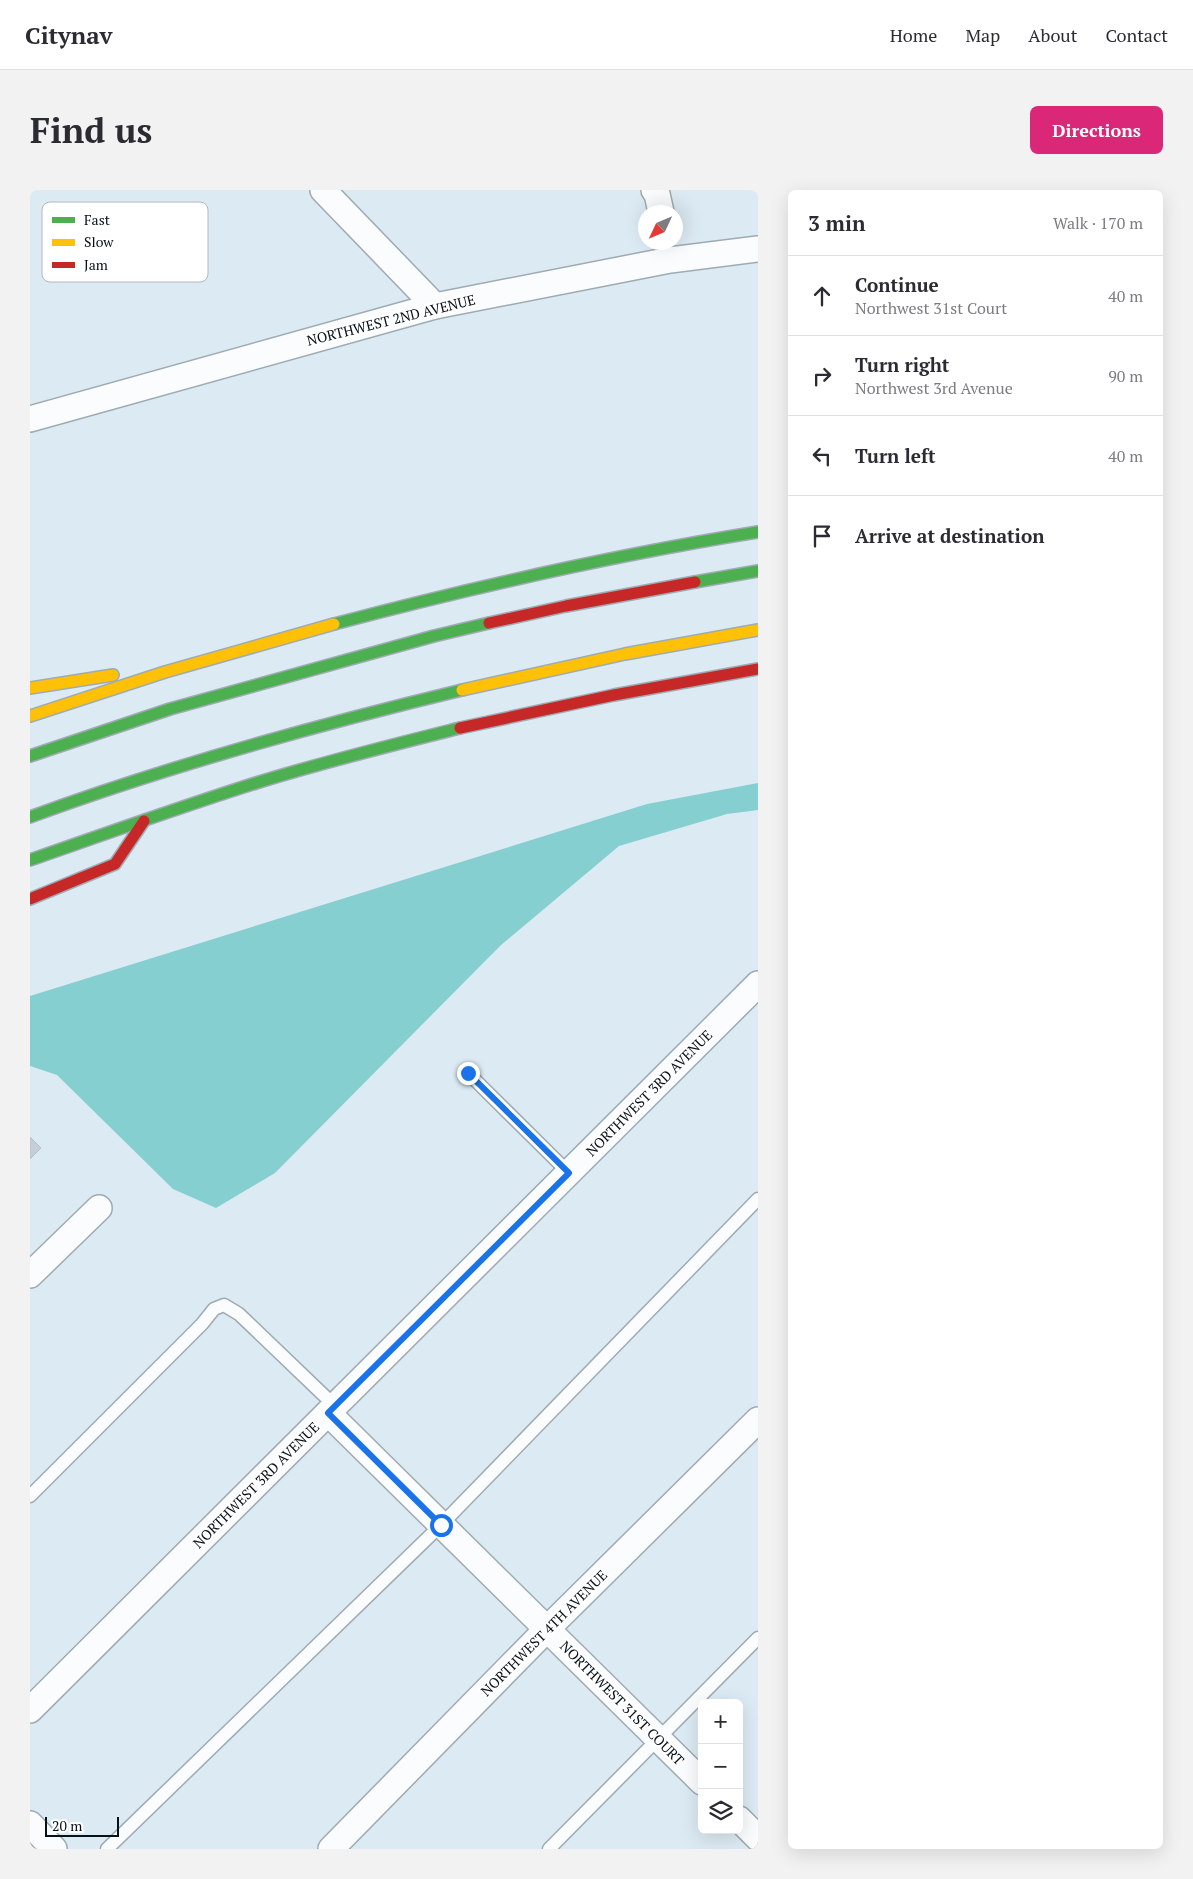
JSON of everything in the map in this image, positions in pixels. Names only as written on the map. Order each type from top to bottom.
[{"type":"highway","points":[[30,716],[199,661],[468,589],[604,560],[758,532]]},
{"type":"highway","points":[[30,756],[170,709],[434,636],[566,606],[758,571]]},
{"type":"highway","points":[[30,817],[305,730],[439,694],[574,664],[758,630]]},
{"type":"highway","points":[[30,688],[199,661]]},
{"type":"highway","points":[[30,860],[188,805],[315,766],[448,731],[582,702],[758,669]]},
{"type":"highway","points":[[30,900],[115,864],[144,821]]},
{"type":"street","points":[[322,190],[435,306]]},
{"type":"street","points":[[654,190],[659,205]]},
{"type":"street","name":"NORTHWEST 2ND AVENUE","points":[[30,419],[435,306],[669,251],[758,249]]},
{"type":"street","name":"NORTHWEST 3RD AVENUE","points":[[30,1710],[758,984]]},
{"type":"street","points":[[30,1275],[99,1208]]},
{"type":"street","name":"NORTHWEST 31ST COURT","points":[[332,1410],[441,1525],[698,1778]]},
{"type":"street","name":"NORTHWEST 4TH AVENUE","points":[[331,1849],[546,1629],[758,1420]]},
{"type":"street","points":[[743,1823],[758,1838]]},
{"type":"street","points":[[30,1824],[54,1849]]},
{"type":"lane","points":[[468,1073],[569,1173]]},
{"type":"lane","points":[[107,1849],[441,1525],[758,1199]]},
{"type":"lane","points":[[30,1496],[202,1324],[214,1309],[224,1305],[239,1314],[332,1410]]},
{"type":"lane","points":[[549,1849],[758,1638]]},
{"type":"water","points":[[758,783],[758,810],[727,814],[619,846],[501,945],[275,1173],[216,1208],[173,1189],[57,1075],[30,1066],[30,996],[647,804]]},
{"type":"building","points":[[30,1137],[41,1148],[30,1159]]},
{"type":"traffic: fast","points":[[334,624],[439,597],[545,573],[651,551],[758,532]]},
{"type":"traffic: fast","points":[[695,582],[758,571]]},
{"type":"traffic: fast","points":[[30,756],[170,709],[434,636],[489,623]]},
{"type":"traffic: fast","points":[[30,817],[137,780],[244,747],[462,690]]},
{"type":"traffic: fast","points":[[30,860],[256,783],[460,728]]},
{"type":"traffic: slow","points":[[30,716],[165,672],[334,624]]},
{"type":"traffic: slow","points":[[462,690],[625,654],[758,630]]},
{"type":"traffic: slow","points":[[30,688],[113,675]]},
{"type":"traffic: jam","points":[[489,623],[566,606],[695,582]]},
{"type":"traffic: jam","points":[[460,728],[614,695],[758,669]]},
{"type":"traffic: jam","points":[[30,899],[115,864],[144,821]]},
{"type":"route","points":[[441,1525],[328,1413],[569,1173],[468,1073]]}]
